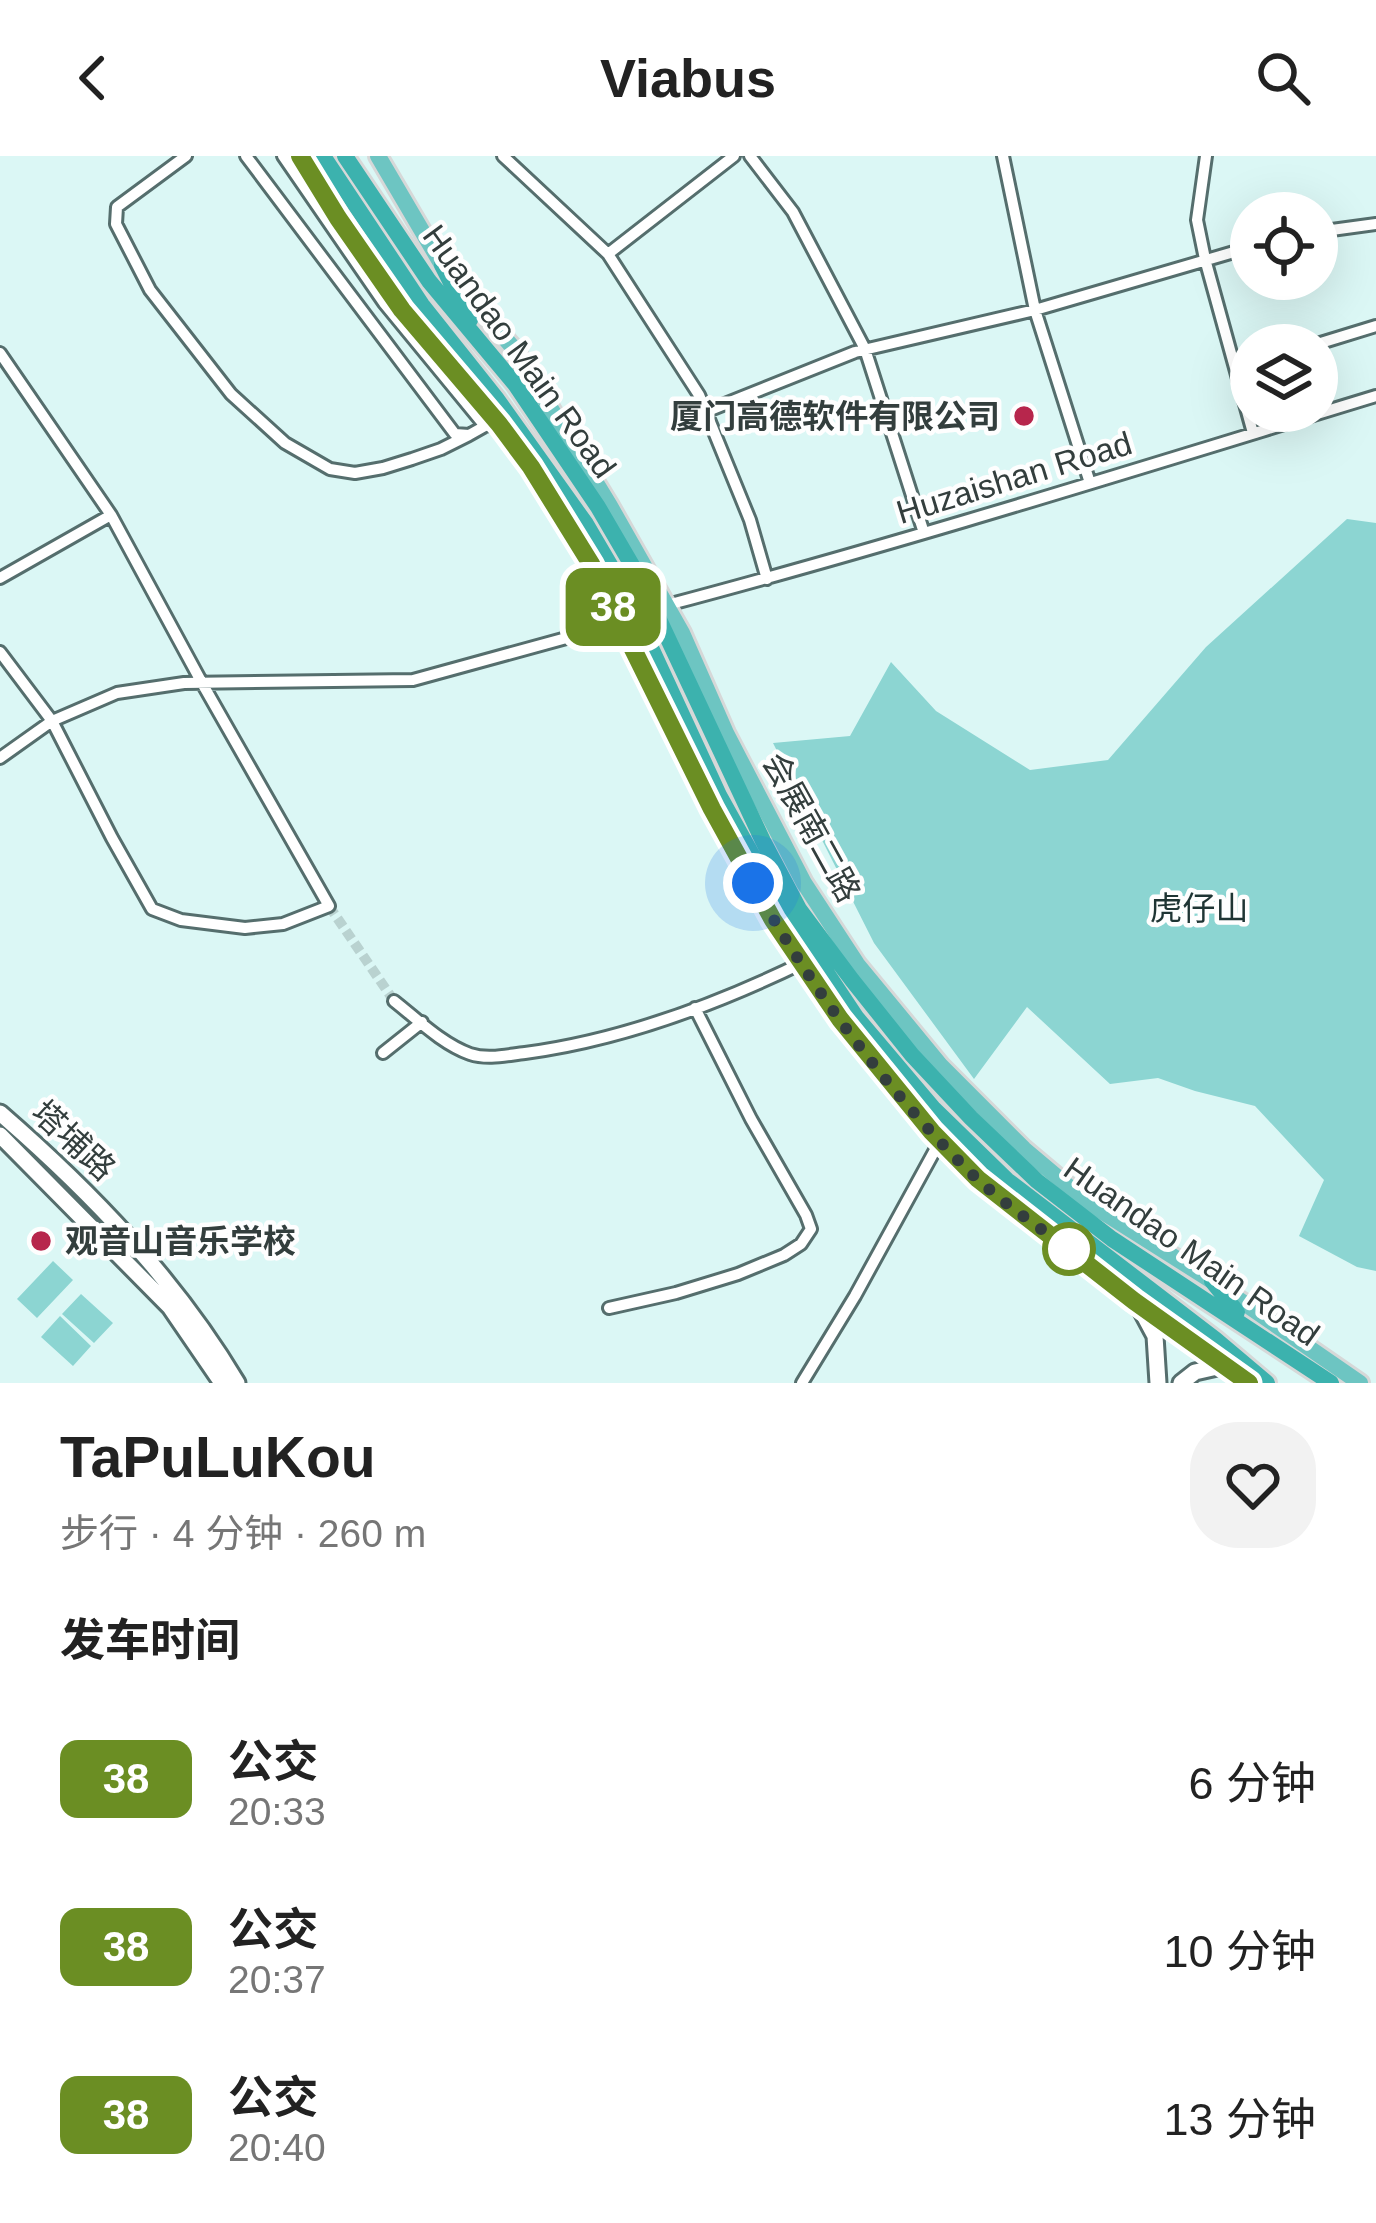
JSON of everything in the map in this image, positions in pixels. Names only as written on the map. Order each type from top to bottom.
[{"type":"highway","name":"Huandao Main Road","points":[[323,156],[422,304],[583,520],[622,586],[719,795],[807,960],[971,1148],[1267,1383]]},
{"type":"highway","name":"Huandao Main Road","points":[[345,156],[428,281],[527,401],[598,507],[640,579],[799,909],[851,980],[941,1087],[1037,1180],[1112,1238],[1330,1383]]},
{"type":"highway","points":[[442,265],[484,347]]},
{"type":"highway","points":[[402,310],[469,364]]},
{"type":"highway","points":[[971,1148],[1004,1200]]},
{"type":"highway","points":[[1212,1281],[1248,1327]]},
{"type":"main road","points":[[300,156],[402,310],[531,467],[591,564],[712,809],[773,920],[807,960],[822,996],[940,1141],[978,1179],[1134,1301],[1249,1383]]},
{"type":"main road","name":"会展南二路","points":[[378,156],[442,265],[515,350],[667,605],[726,733],[804,883],[857,964],[941,1066],[1024,1149],[1087,1202],[1360,1383]]},
{"type":"main road","name":"塔埔路","points":[[0,1113],[112,1218],[171,1287],[236,1383]]},
{"type":"main road","name":"塔埔路","points":[[0,1135],[170,1306],[221,1383]]},
{"type":"main road","points":[[1134,1301],[1155,1336],[1158,1383]]},
{"type":"main road","points":[[1181,1383],[1195,1372],[1226,1365]]},
{"type":"street","points":[[186,156],[117,207],[116,224],[150,290],[231,394],[285,443],[330,469],[355,473],[441,449],[492,425],[384,303],[283,156]]},
{"type":"street","points":[[246,156],[454,434],[469,435]]},
{"type":"street","points":[[503,156],[608,254],[699,395],[750,520],[767,579]]},
{"type":"street","points":[[608,254],[734,156]]},
{"type":"street","points":[[750,156],[793,212],[865,349],[925,532]]},
{"type":"street","points":[[1004,156],[1035,310],[1090,484]]},
{"type":"street","points":[[1206,156],[1197,220],[1230,348]]},
{"type":"street","points":[[1338,229],[1376,224]]},
{"type":"street","points":[[705,412],[865,349],[1035,310],[1230,253]]},
{"type":"street","points":[[1338,337],[1376,326]]},
{"type":"street","points":[[0,353],[111,514],[329,906],[283,924],[245,928],[181,920],[152,909],[52,721],[0,652]]},
{"type":"street","name":"Huzaishan Road","points":[[667,605],[1376,396]]},
{"type":"street","points":[[0,578],[111,514]]},
{"type":"street","points":[[0,758],[52,721],[117,693],[184,683],[413,680],[621,623]]},
{"type":"street","points":[[394,1001],[458,1048],[487,1058],[609,1037],[695,1008],[807,960]]},
{"type":"street","points":[[609,1308],[738,1274],[784,1255],[801,1244],[811,1229],[695,1008]]},
{"type":"street","points":[[383,1053],[422,1022]]},
{"type":"street","points":[[802,1383],[856,1296],[940,1141]]},
{"type":"green space","name":"虎仔山","points":[[1347,519],[1376,523],[1376,1271],[1357,1267],[1299,1236],[1324,1180],[1255,1106],[1158,1078],[1110,1084],[1027,1007],[974,1079],[874,943],[773,743],[850,736],[891,662],[936,711],[1030,770],[1108,760],[1206,647]]},
{"type":"green space","points":[[53,1261],[73,1280],[37,1318],[17,1299]]},
{"type":"green space","points":[[81,1294],[113,1323],[94,1343],[62,1314]]},
{"type":"green space","points":[[60,1316],[91,1346],[73,1366],[41,1337]]},
{"type":"tunnel","points":[[329,906],[394,1001]]},
{"type":"bus line","name":"38","points":[[300,156],[402,310],[531,467],[591,564],[712,809],[773,920],[822,996],[932,1132],[978,1179],[1134,1301],[1249,1383]]},
{"type":"place","name":"厦门高德软件有限公司","points":[[1024,416]]},
{"type":"place","name":"观音山音乐学校","points":[[41,1241]]},
{"type":"route","points":[[753,883],[822,996],[932,1132],[978,1179],[1069,1249]]}]
